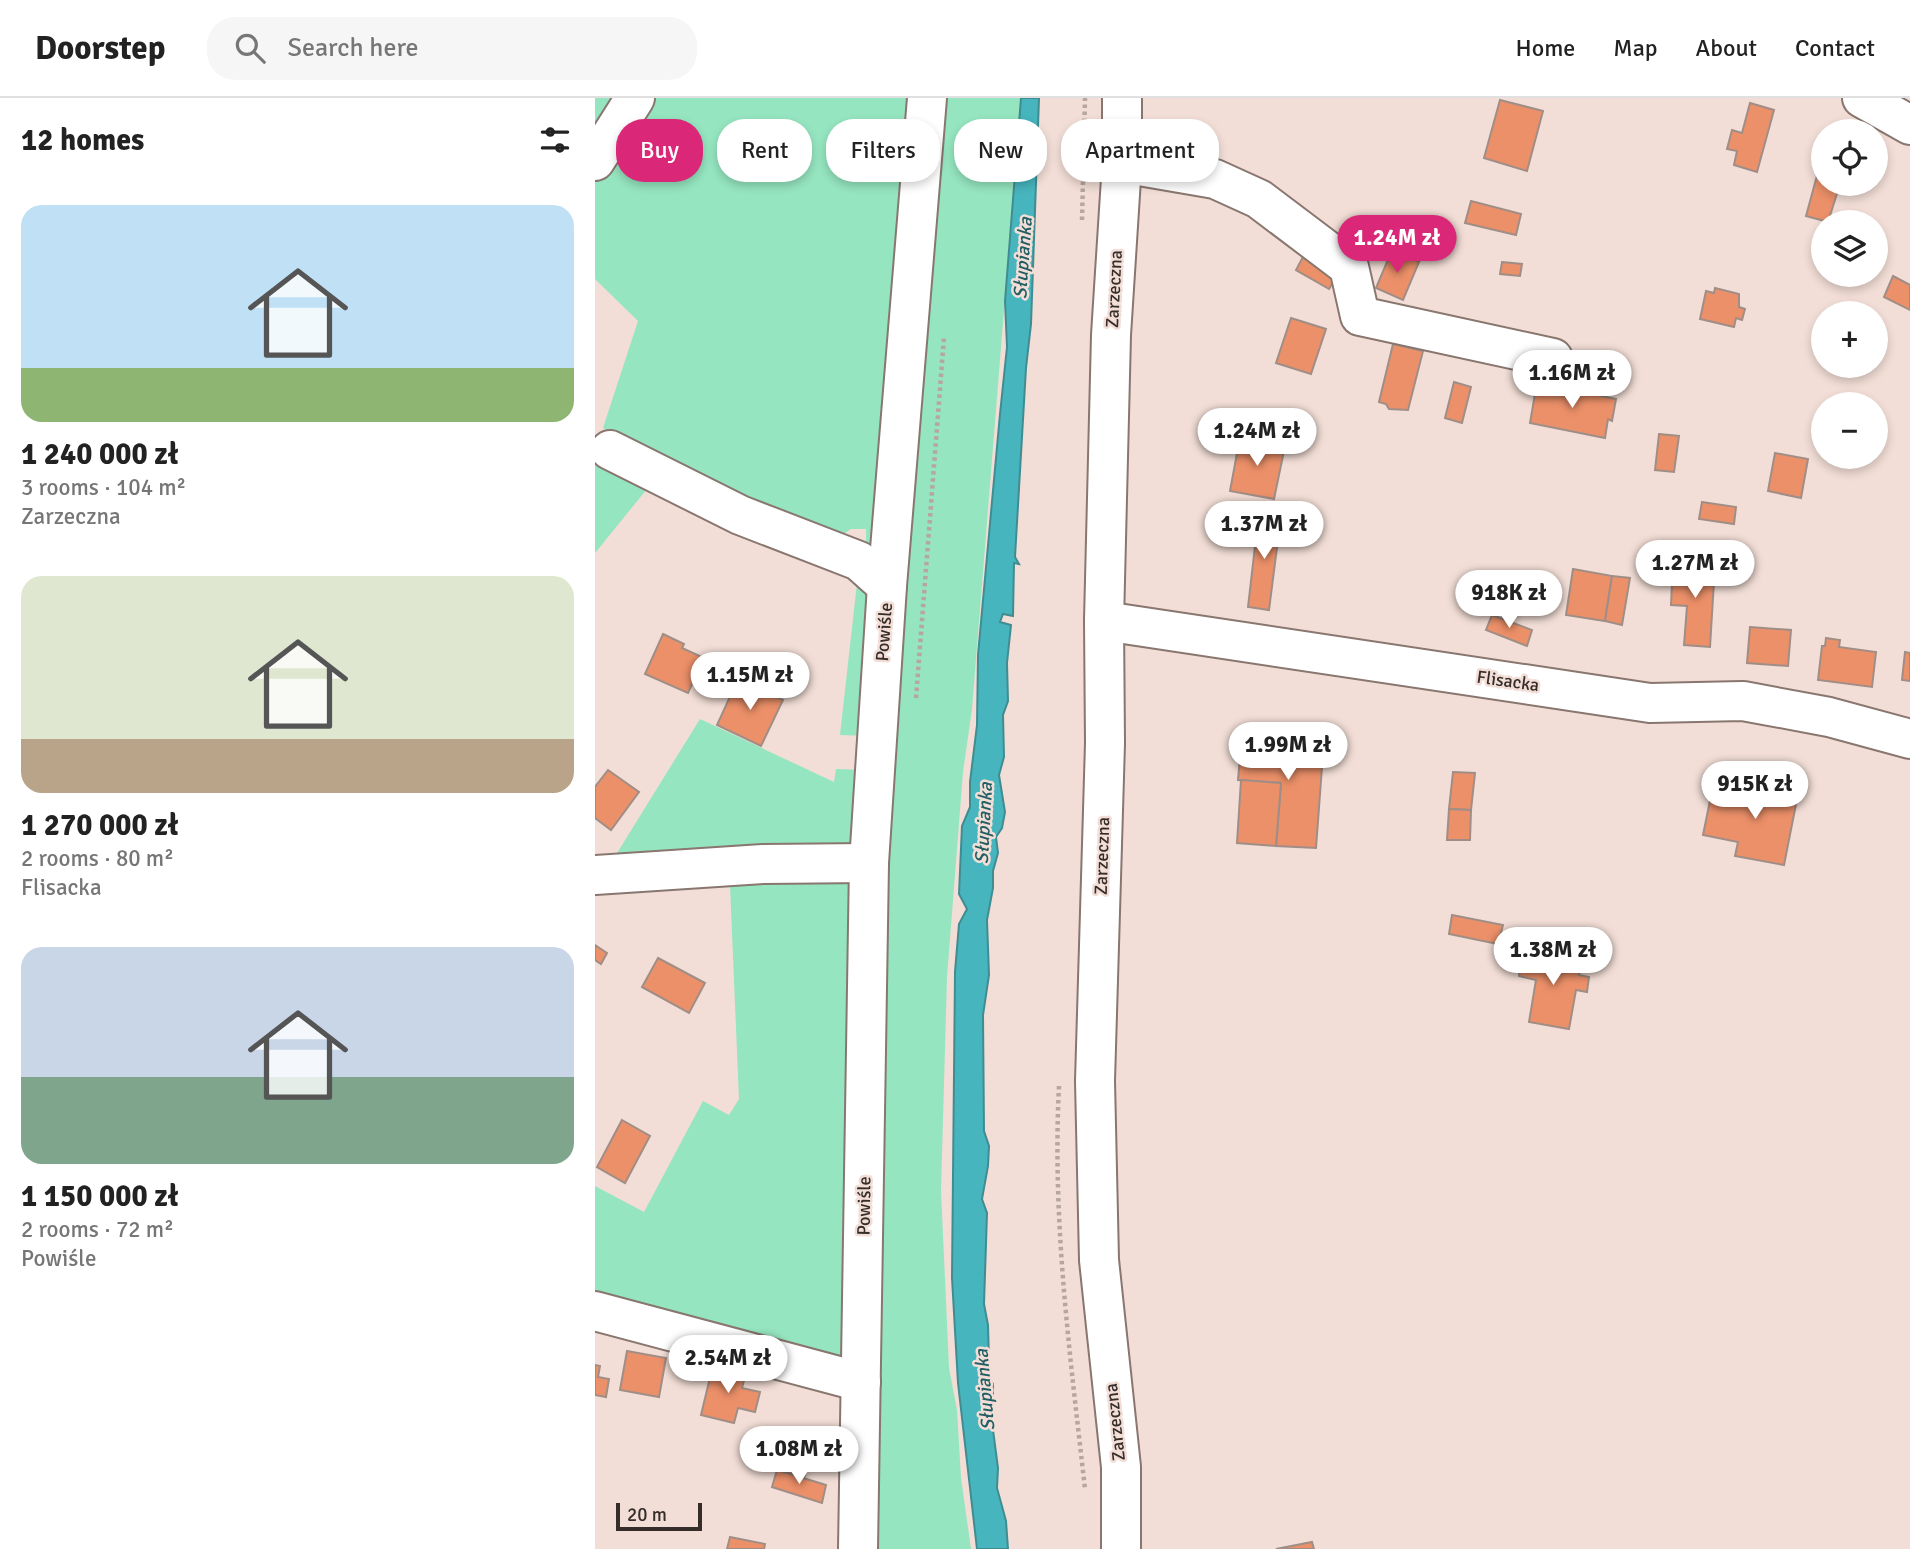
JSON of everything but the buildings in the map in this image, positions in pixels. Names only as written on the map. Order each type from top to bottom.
[{"type":"street","points":[[595,161],[635,98]]},
{"type":"street","points":[[887,586],[927,98]]},
{"type":"street","name":"Zarzeczna","points":[[1122,98],[1122,119]]},
{"type":"street","points":[[1862,98],[1910,125]]},
{"type":"street","points":[[1219,180],[1259,199],[1349,267],[1360,316],[1553,358]]},
{"type":"street","name":"Zarzeczna","points":[[1121,182],[1111,335],[1104,621],[1105,743],[1095,1081],[1101,1286],[1121,1467],[1121,1549]]},
{"type":"street","name":"Powiśle","points":[[610,450],[740,515],[859,561],[887,586],[869,863],[857,1549]]},
{"type":"street","name":"Flisacka","points":[[1104,621],[1650,703],[1743,701],[1829,717],[1910,739]]},
{"type":"street","points":[[595,875],[763,864],[869,863]]},
{"type":"street","points":[[595,1311],[861,1382]]},
{"type":"path","points":[[915,709],[945,328]]},
{"type":"green space","points":[[595,98],[922,98],[920,119],[826,119],[826,182],[915,182],[882,571],[866,553],[866,529],[851,529],[839,537],[740,500],[603,428],[638,321],[595,279]]},
{"type":"green space","points":[[934,98],[1021,98],[1019,119],[954,119],[954,182],[1014,182],[972,709],[963,772],[947,977],[941,1191],[949,1368],[957,1410],[961,1478],[971,1549],[866,1549],[876,862],[928,182],[940,182],[940,119],[932,119]]},
{"type":"green space","points":[[595,451],[647,489],[595,553]]},
{"type":"green space","points":[[789,550],[871,587],[871,736],[840,735],[857,583]]},
{"type":"green space","points":[[700,719],[834,782],[836,769],[868,770],[857,855],[614,858]]},
{"type":"green space","points":[[853,880],[853,1362],[595,1304],[595,1186],[644,1212],[703,1101],[729,1115],[739,1099],[730,886],[595,890],[595,887]]},
{"type":"water","points":[[1021,98],[1039,98],[1038,119],[1019,119]]},
{"type":"water","name":"Słupianka","points":[[1014,182],[1036,182],[1031,324],[1015,557],[1019,564],[1014,563],[1013,616],[1003,614],[1000,622],[1011,625],[1007,663],[1008,701],[1003,715],[1004,757],[999,775],[1005,812],[1002,828],[996,837],[998,853],[987,920],[989,975],[983,1015],[984,1131],[989,1146],[982,1199],[987,1213],[984,1304],[988,1325],[989,1360],[986,1376],[993,1384],[997,1488],[1006,1521],[1008,1549],[977,1549],[958,1383],[952,1278],[955,972],[959,924],[967,909],[959,894],[962,826],[970,807],[970,782],[977,725],[978,655],[1007,347],[1005,301]]}]
